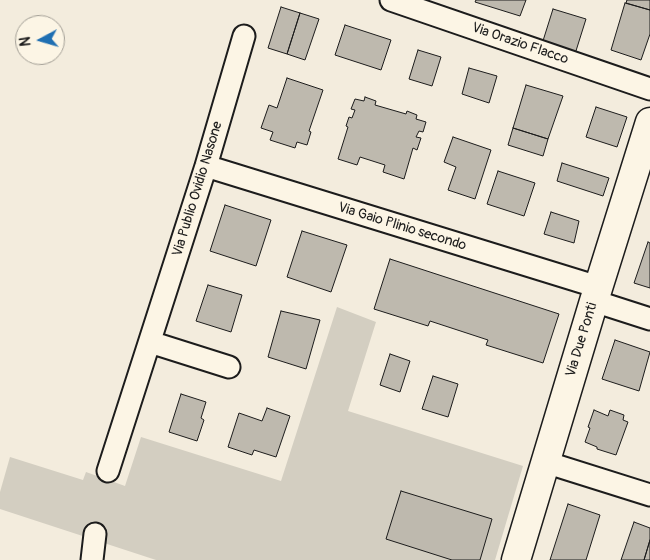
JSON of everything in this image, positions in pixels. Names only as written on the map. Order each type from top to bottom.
[{"type":"street","name":"Via Orazio Flacco","points":[[390,0],[650,89]]},
{"type":"street","name":"Via Publio Ovidio Nasone","points":[[108,471],[206,166],[244,36]]},
{"type":"street","name":"Via Due Ponti","points":[[516,560],[544,462],[649,130]]},
{"type":"street","name":"Via Gaio Plinio secondo","points":[[206,166],[596,294],[650,319]]},
{"type":"street","points":[[150,342],[229,367]]},
{"type":"street","points":[[544,462],[650,495]]},
{"type":"street","points":[[92,560],[95,534]]},
{"type":"shaded area","points":[[337,307],[376,322],[348,411],[523,466],[495,560],[156,560],[0,509],[0,492],[10,457],[83,480],[86,472],[125,486],[141,437],[281,481]]},
{"type":"building","points":[[476,0],[526,0],[520,16],[475,2]]},
{"type":"building","points":[[627,0],[650,0],[650,10],[626,3]]},
{"type":"building","points":[[625,3],[650,10],[650,34],[641,60],[611,50]]},
{"type":"building","points":[[281,7],[300,13],[287,54],[268,48]]},
{"type":"building","points":[[553,9],[586,19],[575,54],[542,44]]},
{"type":"building","points":[[300,13],[319,19],[305,60],[287,54]]},
{"type":"building","points":[[345,25],[391,40],[381,70],[335,55]]},
{"type":"building","points":[[418,50],[441,57],[432,86],[409,79]]},
{"type":"building","points":[[469,68],[497,76],[489,103],[462,94]]},
{"type":"building","points":[[287,78],[323,90],[309,131],[311,132],[307,145],[297,142],[295,148],[270,140],[273,132],[261,128],[269,105],[277,108]]},
{"type":"building","points":[[526,85],[563,96],[548,139],[513,128]]},
{"type":"building","points":[[365,97],[376,101],[375,105],[406,114],[407,111],[417,115],[416,119],[426,122],[423,132],[419,131],[416,137],[421,138],[417,150],[413,148],[404,179],[383,172],[385,165],[360,157],[357,165],[338,159],[348,127],[346,126],[349,117],[352,118],[355,110],[351,109],[355,99],[364,101]]},
{"type":"building","points":[[596,107],[627,117],[617,147],[586,137]]},
{"type":"building","points":[[513,128],[548,139],[543,156],[508,145]]},
{"type":"building","points":[[453,137],[491,150],[475,199],[448,190],[456,167],[444,162]]},
{"type":"building","points":[[562,163],[609,178],[603,196],[557,181]]},
{"type":"building","points":[[498,171],[535,183],[524,216],[487,204]]},
{"type":"building","points":[[225,205],[271,220],[256,266],[210,251]]},
{"type":"building","points":[[551,212],[579,221],[574,243],[544,234]]},
{"type":"building","points":[[302,231],[347,245],[331,292],[287,277]]},
{"type":"building","points":[[648,242],[650,243],[650,288],[634,283]]},
{"type":"building","points":[[390,259],[559,314],[543,363],[486,345],[488,340],[430,321],[428,326],[374,309]]},
{"type":"building","points":[[208,285],[242,295],[231,332],[196,321]]},
{"type":"building","points":[[281,311],[320,320],[306,369],[268,357]]},
{"type":"building","points":[[615,340],[650,352],[639,391],[602,379]]},
{"type":"building","points":[[390,354],[410,361],[400,392],[380,385]]},
{"type":"building","points":[[433,376],[458,384],[448,417],[422,409]]},
{"type":"building","points":[[181,394],[206,402],[201,418],[204,420],[197,441],[169,432]]},
{"type":"building","points":[[267,408],[290,416],[276,457],[254,450],[252,455],[228,447],[239,413],[262,421]]},
{"type":"building","points":[[594,410],[608,416],[610,410],[624,415],[623,420],[628,422],[616,455],[597,449],[597,447],[585,442]]},
{"type":"building","points":[[401,491],[492,519],[480,560],[452,560],[386,539]]},
{"type":"building","points":[[568,504],[600,515],[586,560],[550,560]]},
{"type":"building","points":[[634,522],[650,528],[650,540],[644,560],[621,560]]},
{"type":"building","points":[[650,540],[650,560],[644,560]]}]
